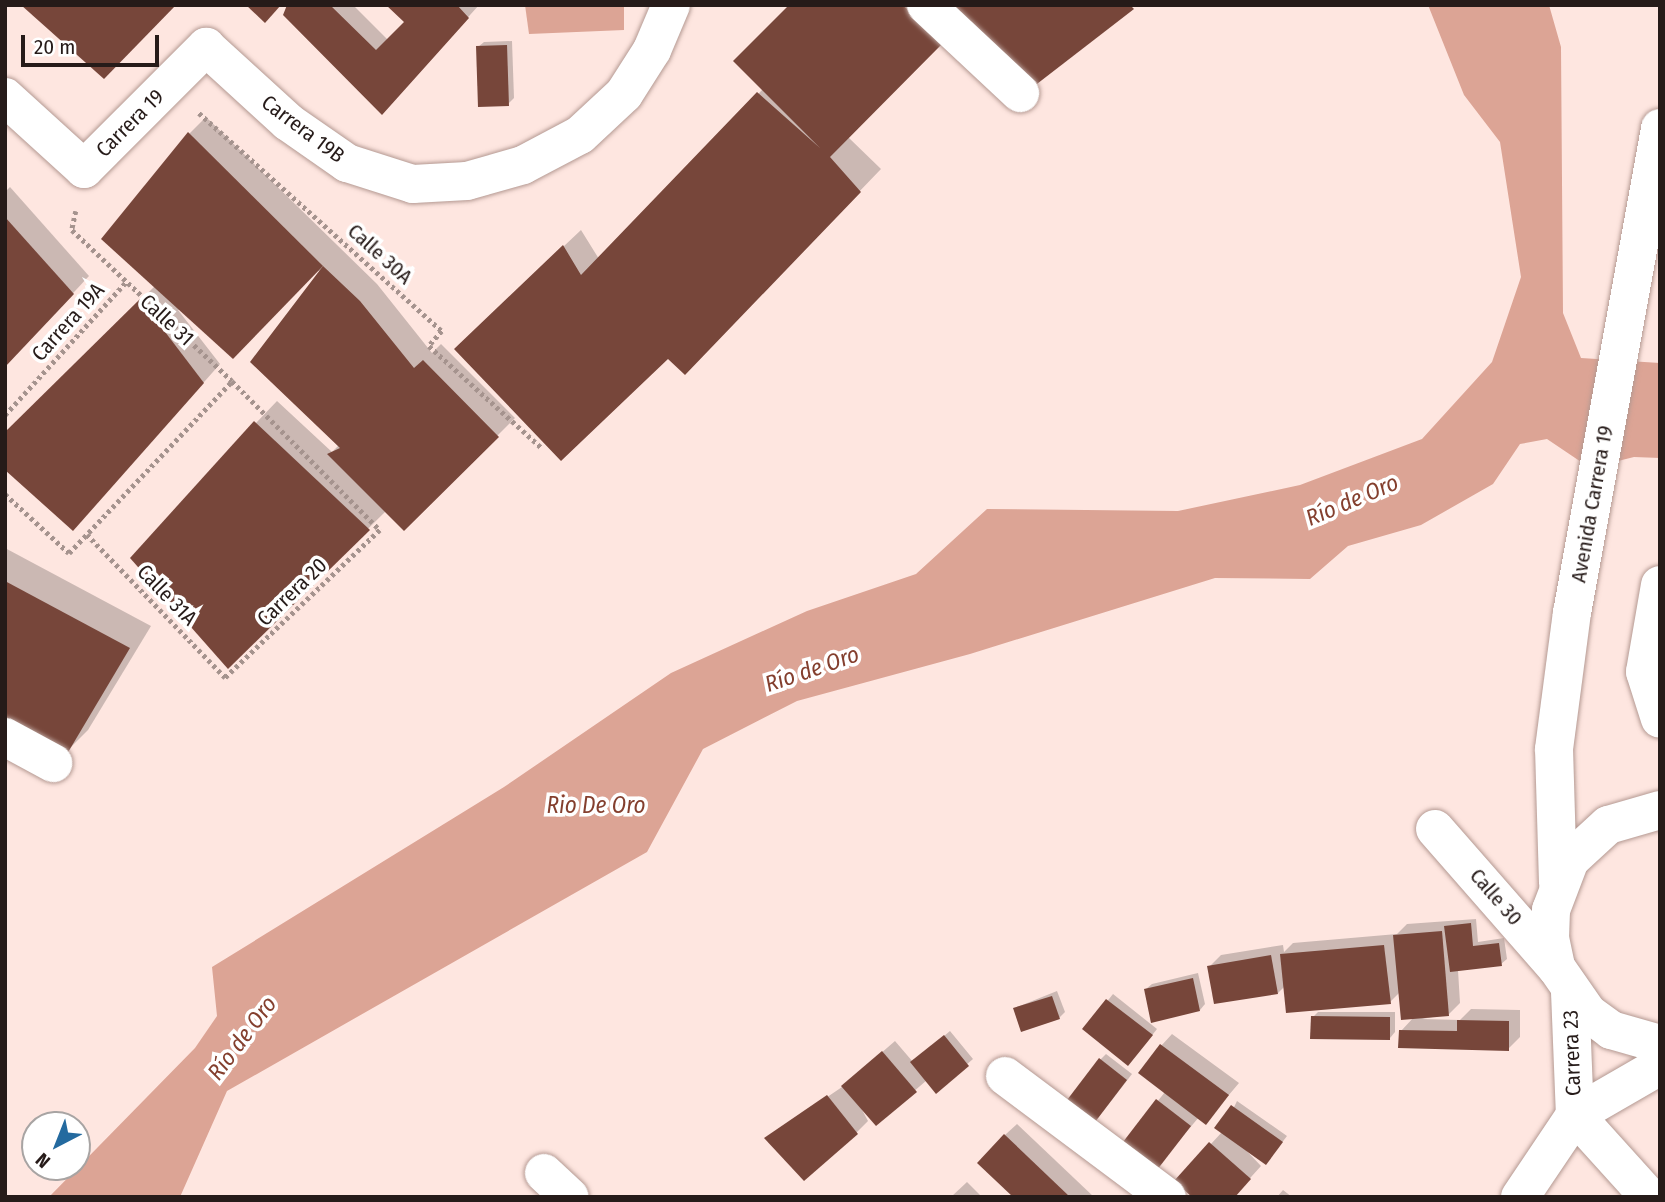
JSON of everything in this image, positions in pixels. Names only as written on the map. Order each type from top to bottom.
[{"type":"street","name":"Carrera 19B","points":[[206,47],[288,122],[347,163],[413,184],[467,181],[523,165],[580,135],[624,94],[652,50],[671,5]]},
{"type":"street","points":[[926,5],[1020,93]]},
{"type":"street","name":"Carrera 19","points":[[84,169],[206,47]]},
{"type":"street","points":[[5,97],[84,169]]},
{"type":"street","name":"Avenida Carrera 19","points":[[1558,883],[1554,749],[1572,614],[1660,128]]},
{"type":"street","points":[[1660,585],[1645,672],[1660,719]]},
{"type":"street","points":[[5,737],[52,763]]},
{"type":"street","points":[[1558,883],[1570,860],[1608,825],[1660,810]]},
{"type":"street","name":"Calle 30","points":[[1435,828],[1563,979],[1611,1030],[1660,1044]]},
{"type":"street","name":"Carrera 23","points":[[1558,883],[1550,929],[1563,979],[1575,1115]]},
{"type":"street","name":"Carrera 23","points":[[1520,1197],[1575,1115],[1654,1075]]},
{"type":"street","points":[[1005,1076],[1167,1197]]},
{"type":"street","points":[[1575,1115],[1649,1197]]},
{"type":"path","name":"Calle 30A","points":[[167,84],[442,331],[429,346],[542,448]]},
{"type":"path","name":"Calle 31","points":[[84,169],[72,230],[232,381],[380,530]]},
{"type":"path","name":"Carrera 19A","points":[[5,415],[126,282]]},
{"type":"path","points":[[5,494],[69,553],[232,381]]},
{"type":"path","name":"Carrera 20","points":[[225,678],[380,530]]},
{"type":"path","name":"Calle 31A","points":[[87,535],[225,678]]},
{"type":"water","points":[[525,5],[624,5],[624,30],[529,34]]},
{"type":"water","name":"Rio De Oro","points":[[1428,5],[1549,5],[1561,47],[1563,313],[1581,358],[1660,363],[1660,458],[1634,457],[1590,468],[1547,439],[1520,444],[1493,484],[1421,525],[1348,546],[1310,579],[1215,578],[970,654],[797,701],[703,749],[647,852],[227,1091],[180,1197],[49,1197],[65,1181],[91,1181],[91,1154],[195,1048],[217,1016],[212,967],[504,787],[671,673],[807,611],[916,574],[987,509],[1178,511],[1300,485],[1422,439],[1492,362],[1521,277],[1500,142],[1464,95]]},
{"type":"building","points":[[21,5],[176,5],[104,79]]},
{"type":"building","points":[[246,5],[281,5],[265,23]]},
{"type":"building","points":[[287,5],[330,5],[376,50],[404,22],[386,5],[457,5],[469,18],[382,115],[283,15]]},
{"type":"building","points":[[789,5],[903,5],[942,44],[830,157],[861,192],[685,375],[668,359],[561,461],[454,349],[563,245],[581,275],[757,92],[820,148],[733,61]]},
{"type":"building","points":[[946,5],[1130,5],[1134,9],[1033,87]]},
{"type":"building","points":[[507,45],[509,106],[478,107],[476,46]]},
{"type":"building","points":[[188,132],[323,266],[233,359],[101,239]]},
{"type":"building","points":[[5,217],[74,294],[5,367]]},
{"type":"building","points":[[323,266],[360,301],[414,368],[423,360],[499,437],[404,531],[327,454],[340,448],[250,362]]},
{"type":"building","points":[[140,299],[204,383],[73,531],[5,470],[5,432]]},
{"type":"building","points":[[254,421],[370,530],[228,669],[130,558]]},
{"type":"building","points":[[5,581],[130,648],[67,754],[5,720]]},
{"type":"building","points":[[1471,923],[1473,946],[1499,943],[1502,966],[1450,972],[1444,926]]},
{"type":"building","points":[[1442,931],[1449,1016],[1401,1020],[1393,935]]},
{"type":"building","points":[[1384,945],[1391,1004],[1286,1013],[1280,954]]},
{"type":"building","points":[[1271,955],[1278,994],[1214,1004],[1207,966]]},
{"type":"building","points":[[1193,978],[1200,1011],[1151,1023],[1144,989]]},
{"type":"building","points":[[1052,996],[1060,1019],[1021,1032],[1013,1008]]},
{"type":"building","points":[[1106,999],[1153,1035],[1128,1066],[1082,1029]]},
{"type":"building","points":[[1311,1016],[1390,1017],[1390,1040],[1310,1039]]},
{"type":"building","points":[[1457,1020],[1509,1021],[1509,1051],[1398,1048],[1399,1030],[1457,1031]]},
{"type":"building","points":[[944,1035],[969,1066],[936,1094],[910,1062]]},
{"type":"building","points":[[1160,1044],[1229,1095],[1206,1125],[1138,1073]]},
{"type":"building","points":[[882,1051],[917,1092],[876,1126],[841,1086]]},
{"type":"building","points":[[1099,1058],[1127,1080],[1092,1126],[1064,1104]]},
{"type":"building","points":[[827,1095],[858,1134],[804,1181],[764,1138]]},
{"type":"building","points":[[1156,1099],[1191,1126],[1157,1170],[1123,1142]]},
{"type":"building","points":[[1231,1105],[1283,1142],[1266,1165],[1214,1128]]},
{"type":"building","points":[[1004,1134],[1070,1197],[1013,1197],[977,1163]]},
{"type":"building","points":[[1209,1142],[1251,1179],[1235,1197],[1192,1197],[1174,1181]]},
{"type":"water label","name":"Río de Oro","points":[[1352,500]]},
{"type":"water label","name":"Río de Oro","points":[[812,669]]},
{"type":"water label","name":"Río de Oro","points":[[242,1038]]}]
